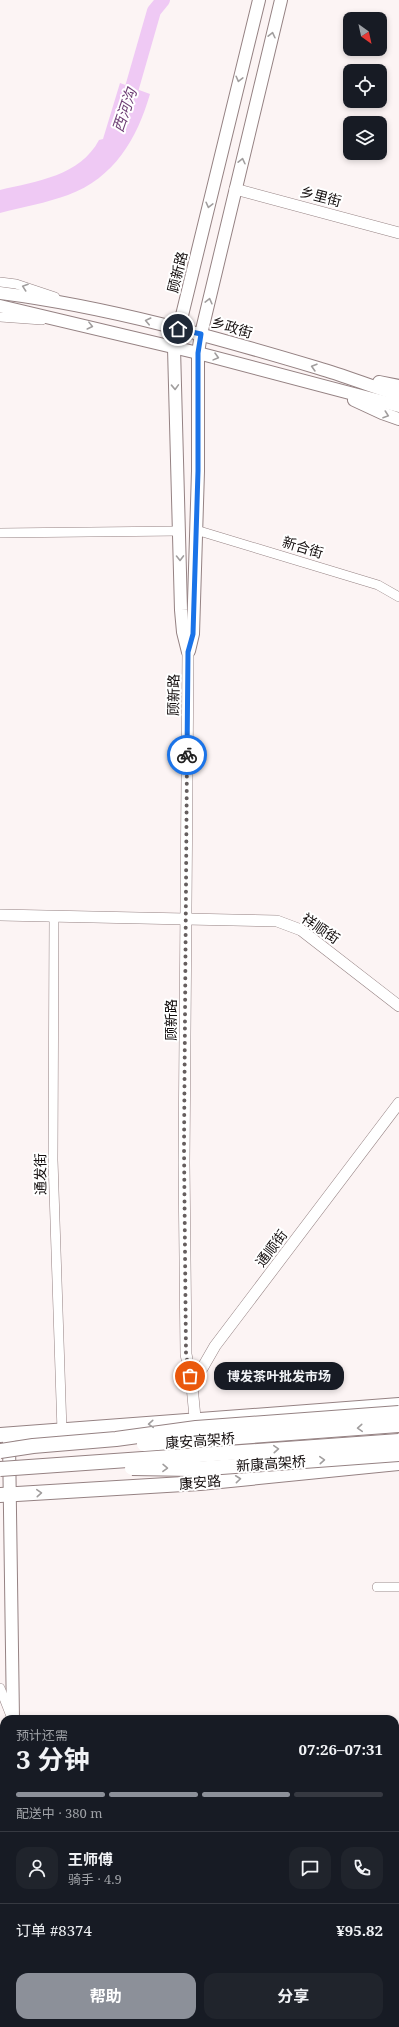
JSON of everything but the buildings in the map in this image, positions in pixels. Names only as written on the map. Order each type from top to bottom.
[{"type":"highway","points":[[4,1435],[399,1405]]},
{"type":"highway","points":[[0,1451],[33,1446],[116,1440],[196,1428],[399,1413]]},
{"type":"highway","name":"康安高架桥","points":[[0,1455],[399,1425]]},
{"type":"highway","name":"康安高架桥","points":[[0,1469],[399,1441]]},
{"type":"highway","name":"新康高架桥","points":[[0,1472],[39,1473],[117,1468],[194,1469],[399,1454]]},
{"type":"highway","name":"康安路","points":[[4,1495],[200,1482],[399,1463]]},
{"type":"main road","name":"顾新路","points":[[188,652],[183,632],[181,610],[174,348],[258,0]]},
{"type":"main road","name":"顾新路","points":[[188,652],[193,634],[198,353],[201,334],[281,0]]},
{"type":"main road","name":"乡政街","points":[[0,293],[75,304],[201,334],[333,373],[399,386]]},
{"type":"main road","points":[[5,307],[73,322],[326,386],[375,394],[399,395]]},
{"type":"main road","name":"乡政街","points":[[333,373],[375,394]]},
{"type":"main road","points":[[326,386],[382,413],[399,419]]},
{"type":"main road","points":[[375,394],[399,406]]},
{"type":"main road","points":[[4,1435],[4,1495],[12,1715]]},
{"type":"street","name":"乡里街","points":[[235,190],[399,232]]},
{"type":"street","name":"乡政街","points":[[0,282],[16,284],[75,304]]},
{"type":"street","points":[[0,317],[73,322]]},
{"type":"street","name":"新合街","points":[[196,530],[378,585],[399,595]]},
{"type":"street","points":[[0,533],[180,531]]},
{"type":"street","name":"顾新路","points":[[188,652],[184,1171],[186,1354],[192,1386]]},
{"type":"street","name":"祥顺街","points":[[0,915],[277,922],[290,926],[312,938],[399,1006]]},
{"type":"street","name":"通发街","points":[[54,916],[53,1160],[62,1431]]},
{"type":"street","name":"通顺街","points":[[192,1386],[215,1346],[399,1103]]},
{"type":"street","points":[[192,1386],[200,1482]]},
{"type":"street","points":[[377,1587],[399,1587]]},
{"type":"street","points":[[0,1688],[10,1715]]},
{"type":"water","points":[[120,83],[150,94],[145,111],[130,141],[111,167],[84,188],[68,195],[43,203],[0,213],[0,190],[43,180],[69,169],[81,162],[91,152],[99,140],[103,139]]},
{"type":"waterway","name":"西河沟","points":[[127,105],[154,11],[163,0]]},
{"type":"way so far","points":[[187,755],[184,1163],[186,1354],[190,1376]]},
{"type":"place","name":"博发茶叶批发市场","points":[[190,1376]]},
{"type":"route","points":[[178,329],[201,334],[198,353],[198,471],[193,634],[188,652],[187,755]]}]
